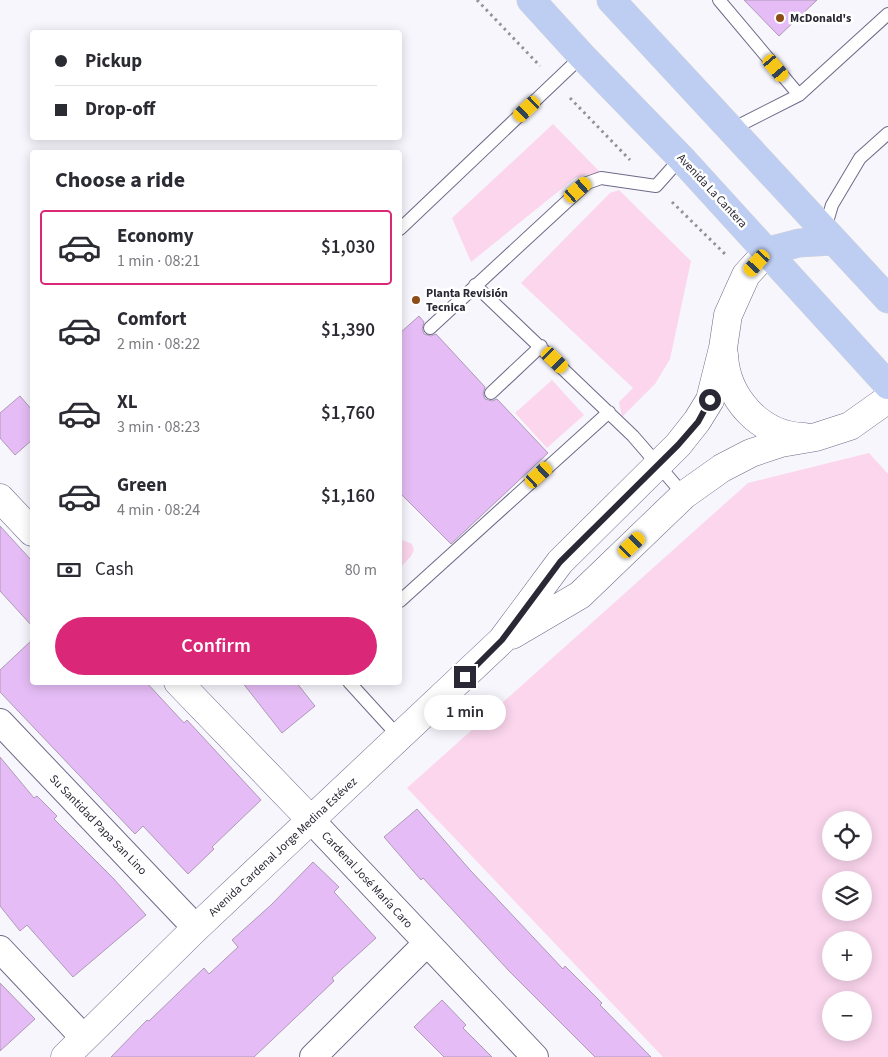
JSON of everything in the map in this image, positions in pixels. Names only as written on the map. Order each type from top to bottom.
[{"type":"highway","name":"Avenida La Cantera","points":[[531,0],[768,251],[888,385]]},
{"type":"highway","points":[[611,0],[828,237],[884,287]]},
{"type":"highway","points":[[768,251],[828,237]]},
{"type":"street","name":"Avenida Cardenal Jorge Medina Estévez","points":[[65,1057],[196,928],[312,821],[502,640],[560,562],[657,467],[698,422],[710,400],[723,348],[728,315],[746,275],[768,251]]},
{"type":"street","points":[[723,348],[724,365],[729,382],[747,411],[762,423],[778,432],[797,437],[816,437]]},
{"type":"street","name":"Avenida Cardenal Jorge Medina Estévez","points":[[502,640],[580,595],[684,495],[722,468],[751,454],[781,443],[816,437],[850,426],[888,398]]},
{"type":"street","points":[[0,498],[30,530]]},
{"type":"street","name":"Cardenal José María Caro","points":[[181,685],[535,1057]]},
{"type":"street","name":"Su Santidad Papa San Lino","points":[[0,722],[196,928]]},
{"type":"street","points":[[313,1057],[427,943]]},
{"type":"street","points":[[0,949],[84,1038]]},
{"type":"lane","points":[[719,0],[799,95]]},
{"type":"lane","points":[[730,130],[799,95],[888,14]]},
{"type":"lane","points":[[402,227],[582,56]]},
{"type":"lane","points":[[828,237],[832,205],[860,158],[888,133]]},
{"type":"lane","points":[[430,328],[587,183],[601,178],[656,186],[681,158]]},
{"type":"lane","points":[[475,285],[541,346],[633,436],[657,467],[684,495]]},
{"type":"lane","points":[[491,394],[541,346]]},
{"type":"lane","points":[[402,599],[609,412]]},
{"type":"lane","points":[[352,685],[400,738]]},
{"type":"path","points":[[477,0],[656,186],[746,275]]},
{"type":"shaded area","points":[[553,124],[600,172],[575,178],[471,262],[452,218]]},
{"type":"shaded area","points":[[619,190],[691,261],[670,359],[655,384],[622,417],[619,402],[633,388],[521,283],[610,193]]},
{"type":"shaded area","points":[[552,380],[584,415],[547,448],[515,413]]},
{"type":"shaded area","points":[[869,453],[888,474],[888,1057],[663,1057],[407,788],[748,483]]},
{"type":"shaded area","points":[[402,540],[412,544],[414,550],[402,566]]},
{"type":"building","name":"McDonald's","points":[[744,0],[817,0],[779,36]]},
{"type":"building","points":[[419,316],[424,322],[422,329],[424,334],[431,336],[436,334],[485,387],[483,394],[485,399],[492,401],[497,399],[548,453],[451,544],[402,495],[402,331]]},
{"type":"building","points":[[20,396],[30,408],[30,442],[15,455],[0,438],[0,413]]},
{"type":"building","points":[[0,526],[30,559],[30,624],[0,591]]},
{"type":"building","points":[[30,642],[30,685],[149,685],[184,723],[187,720],[261,800],[212,847],[214,849],[188,874],[143,826],[135,834],[0,692],[0,670]]},
{"type":"building","points":[[244,685],[298,685],[315,706],[282,733]]},
{"type":"building","points":[[0,757],[34,798],[37,796],[57,816],[54,819],[113,878],[146,915],[73,977],[27,925],[20,931],[0,906]]},
{"type":"building","points":[[417,809],[470,870],[563,969],[565,966],[651,1057],[595,1057],[510,972],[423,878],[421,880],[384,837]]},
{"type":"building","points":[[313,862],[339,887],[334,892],[376,938],[332,978],[334,981],[254,1057],[111,1057],[147,1020],[149,1021],[204,968],[209,974],[238,947],[232,940],[271,905]]},
{"type":"building","points":[[0,983],[35,1019],[0,1051]]},
{"type":"building","points":[[442,1000],[466,1025],[463,1028],[492,1057],[444,1057],[414,1027]]},
{"type":"place","name":"McDonald's","points":[[780,18]]},
{"type":"place","name":"Planta Revisión Tecnica","points":[[416,300]]},
{"type":"route","points":[[465,677],[502,640],[560,562],[678,445],[698,422],[710,400]]}]
